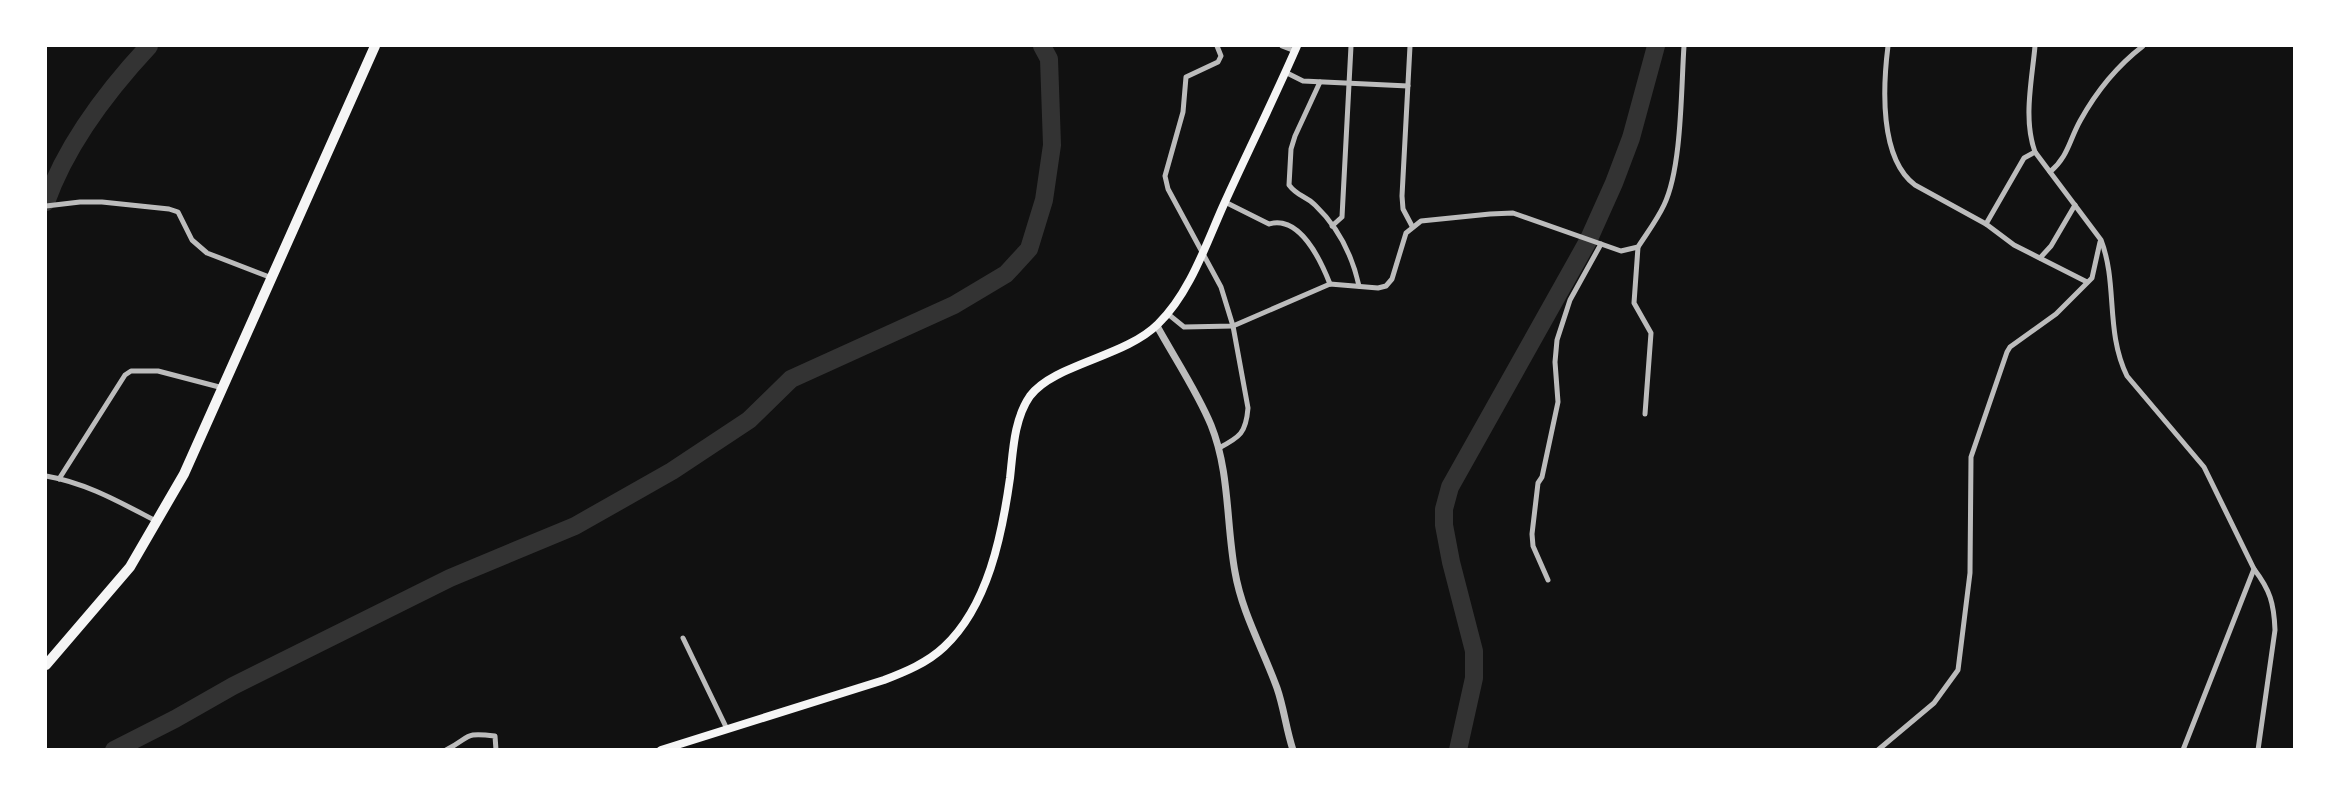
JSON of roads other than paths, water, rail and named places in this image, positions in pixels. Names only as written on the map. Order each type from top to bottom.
[{"type":"highway","points":[[46,665],[130,567],[184,474],[375,46]]},
{"type":"main road","points":[[661,750],[884,680],[912,669],[943,649],[962,627],[978,600],[1007,502],[1021,414],[1031,395],[1049,380],[1113,353],[1157,326],[1168,314],[1202,252],[1296,48]]},
{"type":"street","points":[[1217,46],[1221,56],[1218,62],[1186,77],[1183,112],[1165,176],[1168,189],[1221,287],[1233,326],[1248,408],[1247,421],[1244,431],[1236,439],[1219,448]]},
{"type":"street","points":[[1282,46],[1296,48]]},
{"type":"street","points":[[1332,226],[1342,218],[1350,46]]},
{"type":"street","points":[[1410,46],[1402,196],[1403,209],[1412,226]]},
{"type":"street","points":[[1645,414],[1651,333],[1634,303],[1638,247],[1664,205],[1668,193],[1676,157],[1684,46]]},
{"type":"street","points":[[1888,46],[1886,112],[1892,153],[1907,179],[1986,224],[2014,245],[2087,282]]},
{"type":"street","points":[[2035,46],[2028,125],[2035,152],[2101,240],[2106,254],[2113,338],[2118,359],[2126,376],[2204,467],[2254,569],[2268,587],[2276,631],[2258,750]]},
{"type":"street","points":[[2050,172],[2064,160],[2080,122],[2109,78],[2143,46]]},
{"type":"street","points":[[1285,72],[1303,81],[1408,86]]},
{"type":"street","points":[[1320,82],[1291,149],[1289,186],[1296,194],[1314,204],[1343,240],[1355,267],[1359,286]]},
{"type":"street","points":[[1986,224],[2024,158],[2035,152]]},
{"type":"street","points":[[46,206],[102,202],[169,209],[178,212],[192,240],[207,253],[272,278]]},
{"type":"street","points":[[1225,202],[1269,224],[1276,222],[1291,225],[1313,249],[1330,284]]},
{"type":"street","points":[[2040,258],[2051,246],[2074,205]]},
{"type":"street","points":[[1168,314],[1184,327],[1233,326],[1330,284],[1378,288],[1386,286],[1392,279],[1402,241],[1412,226],[1421,221],[1513,214],[1621,251],[1638,247]]},
{"type":"street","points":[[1878,750],[1934,703],[1958,670],[1970,573],[1971,457],[2007,352],[2010,347],[2056,314],[2087,282],[2096,268],[2101,240]]},
{"type":"street","points":[[1548,580],[1536,557],[1532,534],[1538,483],[1542,477],[1558,402],[1555,362],[1558,340],[1570,300],[1599,244]]},
{"type":"street","points":[[1157,326],[1210,423],[1219,448],[1237,581],[1243,603],[1276,685],[1293,750]]},
{"type":"street","points":[[59,478],[125,375],[131,371],[158,372],[223,388]]},
{"type":"street","points":[[46,476],[92,488],[158,522]]},
{"type":"street","points":[[2183,750],[2254,569]]},
{"type":"street","points":[[684,638],[727,729]]},
{"type":"street","points":[[446,750],[474,733],[495,736],[496,750]]},
{"type":"waterway","points":[[46,202],[65,159],[90,119],[118,81],[149,46]]},
{"type":"waterway","points":[[114,750],[233,686],[450,578],[575,526],[672,471],[749,420],[791,379],[954,305],[1006,274],[1029,249],[1044,200],[1052,145],[1049,59],[1042,46]]},
{"type":"waterway","points":[[1458,750],[1474,678],[1474,651],[1444,525],[1444,509],[1450,487],[1588,241],[1631,138],[1656,46]]}]
